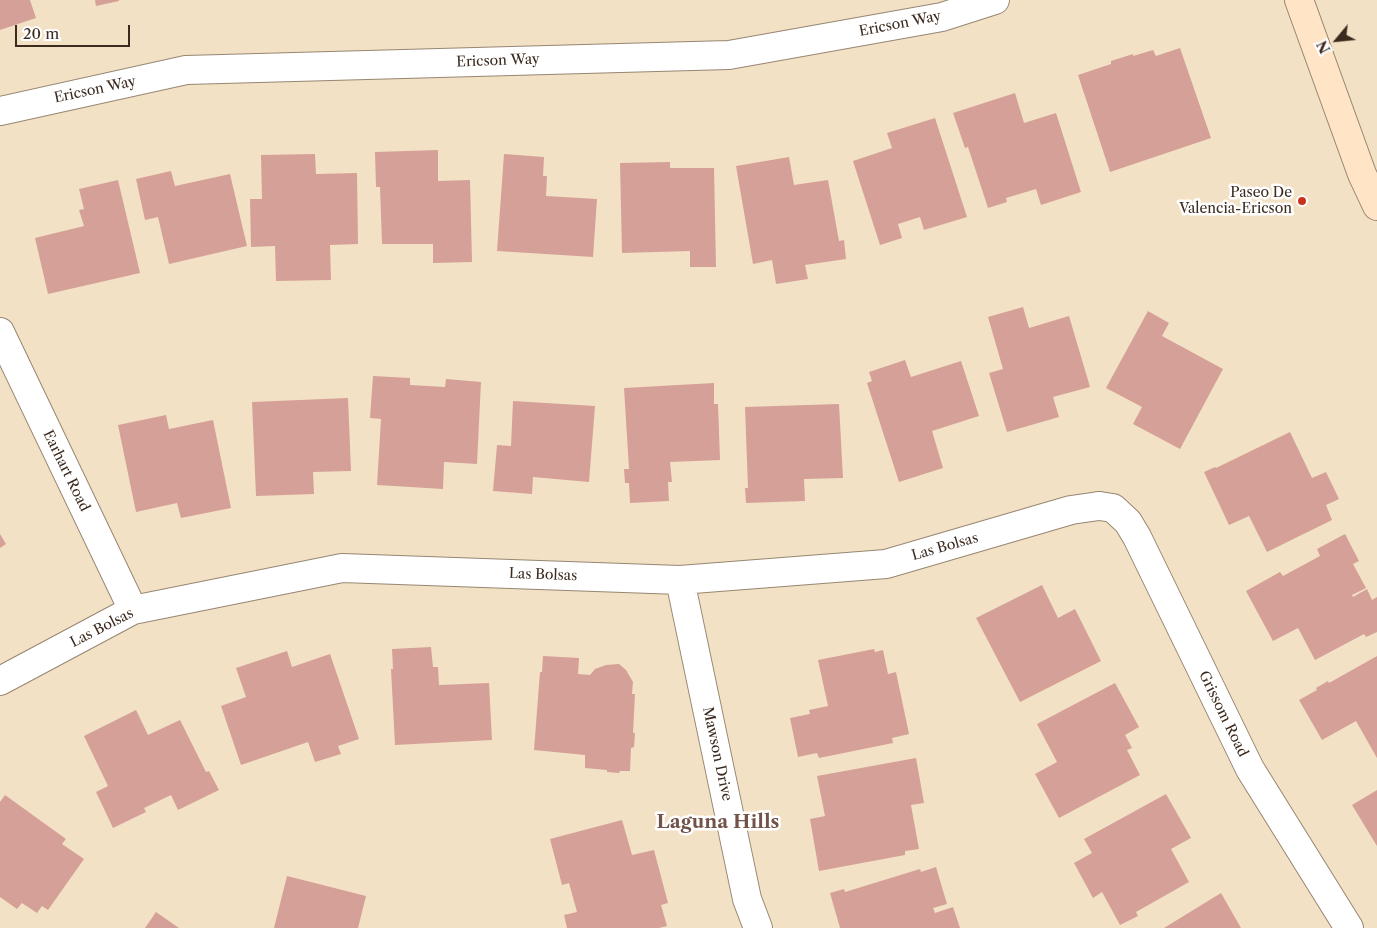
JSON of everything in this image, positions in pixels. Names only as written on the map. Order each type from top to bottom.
[{"type":"main road","points":[[1299,0],[1362,174],[1377,206]]},
{"type":"street","name":"Ericson Way","points":[[0,111],[186,70],[729,55],[940,8],[995,0]]},
{"type":"street","name":"Earhart Road","points":[[0,332],[133,610]]},
{"type":"street","name":"Las Bolsas","points":[[0,681],[133,610],[342,568],[680,580],[886,564],[1071,510],[1099,506]]},
{"type":"street","name":"Grissom Road","points":[[1099,506],[1113,508],[1128,522],[1137,537],[1250,769],[1349,928]]},
{"type":"street","name":"Mawson Drive","points":[[680,580],[747,899],[758,928]]},
{"type":"building","points":[[0,0],[30,0],[36,18],[0,30]]},
{"type":"building","points":[[95,0],[119,0],[119,1],[96,6]]},
{"type":"building","points":[[1180,48],[1211,138],[1110,172],[1078,75],[1133,54],[1133,56],[1153,50],[1156,56]]},
{"type":"building","points":[[1015,93],[1024,123],[1056,113],[1081,192],[1041,205],[1036,189],[1006,198],[1007,202],[988,208],[968,147],[965,148],[953,113]]},
{"type":"building","points":[[935,118],[967,217],[924,230],[920,217],[898,224],[902,238],[880,245],[853,161],[892,148],[887,133]]},
{"type":"building","points":[[438,150],[438,181],[470,180],[472,262],[433,263],[433,244],[382,244],[380,187],[376,187],[375,152]]},
{"type":"building","points":[[315,154],[316,174],[357,173],[358,244],[330,245],[331,280],[276,281],[275,246],[251,247],[250,199],[262,199],[261,155]]},
{"type":"building","points":[[504,154],[544,157],[543,176],[547,176],[546,196],[597,199],[593,257],[497,251]]},
{"type":"building","points":[[789,157],[794,185],[828,180],[839,241],[844,240],[846,259],[805,265],[808,279],[776,284],[772,260],[753,264],[736,166]]},
{"type":"building","points":[[670,162],[670,168],[714,168],[716,267],[690,267],[690,251],[622,253],[620,163]]},
{"type":"building","points":[[171,171],[175,186],[230,174],[247,246],[169,264],[158,217],[145,220],[136,179]]},
{"type":"building","points":[[118,180],[140,273],[48,294],[35,238],[84,226],[79,210],[84,209],[79,189]]},
{"type":"building","points":[[1023,307],[1029,328],[1069,316],[1090,387],[1053,397],[1059,417],[1007,432],[989,373],[1003,369],[988,317]]},
{"type":"building","points":[[1148,311],[1169,323],[1162,336],[1223,369],[1180,449],[1133,424],[1142,407],[1106,388]]},
{"type":"building","points":[[905,360],[911,377],[961,361],[979,416],[932,431],[943,468],[899,482],[867,383],[872,381],[869,372]]},
{"type":"building","points":[[373,376],[410,378],[410,385],[445,387],[446,379],[481,382],[477,464],[444,462],[443,489],[377,485],[381,419],[370,418]]},
{"type":"building","points":[[714,383],[714,404],[718,404],[720,460],[670,462],[672,482],[668,482],[669,501],[630,503],[629,483],[625,483],[624,469],[629,469],[624,388]]},
{"type":"building","points":[[348,398],[351,471],[313,472],[314,494],[256,496],[252,402]]},
{"type":"building","points":[[513,401],[595,406],[589,482],[533,477],[532,494],[493,491],[497,445],[511,446]]},
{"type":"building","points":[[839,404],[843,478],[804,479],[805,501],[746,503],[745,488],[748,488],[745,407]]},
{"type":"building","points":[[166,415],[169,429],[213,420],[231,508],[181,518],[177,503],[136,512],[118,425]]},
{"type":"building","points":[[1290,432],[1312,478],[1326,472],[1339,499],[1326,505],[1332,520],[1267,552],[1249,516],[1229,525],[1204,472]]},
{"type":"building","points":[[0,534],[6,544],[0,548]]},
{"type":"building","points":[[1345,534],[1359,561],[1353,564],[1366,588],[1352,595],[1353,597],[1367,589],[1372,600],[1377,597],[1377,632],[1366,637],[1364,634],[1315,660],[1298,628],[1273,641],[1246,591],[1280,572],[1283,576],[1320,556],[1317,549]]},
{"type":"building","points":[[1042,585],[1058,618],[1075,609],[1101,661],[1020,702],[976,618]]},
{"type":"building","points":[[431,647],[433,667],[438,667],[439,685],[489,683],[492,740],[395,745],[391,669],[393,669],[392,649]]},
{"type":"building","points":[[874,649],[875,652],[883,650],[888,674],[896,672],[909,734],[892,738],[893,743],[819,758],[817,753],[798,757],[790,718],[810,714],[809,710],[828,706],[818,660]]},
{"type":"building","points":[[287,651],[292,667],[330,654],[359,739],[338,746],[341,754],[315,762],[308,742],[241,765],[221,706],[246,697],[236,668]]},
{"type":"building","points":[[543,656],[579,658],[578,674],[590,675],[595,669],[606,665],[619,664],[626,670],[633,682],[632,694],[635,694],[633,733],[635,733],[634,747],[631,748],[630,771],[620,771],[619,773],[585,768],[585,755],[534,750]]},
{"type":"building","points":[[1377,656],[1377,758],[1356,721],[1322,740],[1299,700],[1328,681],[1329,683]]},
{"type":"building","points":[[1115,683],[1139,727],[1125,735],[1132,748],[1127,750],[1140,775],[1059,818],[1035,774],[1057,762],[1037,724]]},
{"type":"building","points":[[136,710],[148,735],[180,720],[206,772],[209,771],[219,790],[178,810],[171,795],[144,808],[146,812],[113,828],[96,792],[108,786],[84,736]]},
{"type":"building","points":[[916,758],[924,803],[911,805],[919,849],[905,851],[905,855],[819,871],[810,819],[825,816],[817,776]]},
{"type":"building","points":[[1377,790],[1377,846],[1352,805]]},
{"type":"building","points":[[1166,794],[1191,838],[1171,849],[1189,882],[1136,912],[1138,916],[1120,925],[1102,892],[1093,898],[1074,863],[1092,853],[1084,839]]},
{"type":"building","points":[[5,795],[66,839],[62,844],[84,859],[48,910],[42,906],[37,913],[22,903],[17,909],[0,897],[0,802]]},
{"type":"building","points":[[622,820],[632,855],[654,850],[668,903],[661,905],[667,926],[659,928],[567,928],[564,915],[577,912],[569,883],[562,885],[550,839]]},
{"type":"building","points":[[936,867],[947,904],[933,908],[935,913],[953,907],[960,928],[840,928],[830,893],[844,889],[845,892],[920,869],[921,872]]},
{"type":"building","points":[[287,876],[366,896],[358,928],[274,928]]},
{"type":"building","points":[[1221,893],[1241,928],[1164,928]]},
{"type":"building","points":[[156,912],[179,928],[145,928]]},
{"type":"place","name":"Paseo De Valencia-Ericson","points":[[1302,201]]},
{"type":"district","name":"Laguna Hills","points":[[718,823]]}]
